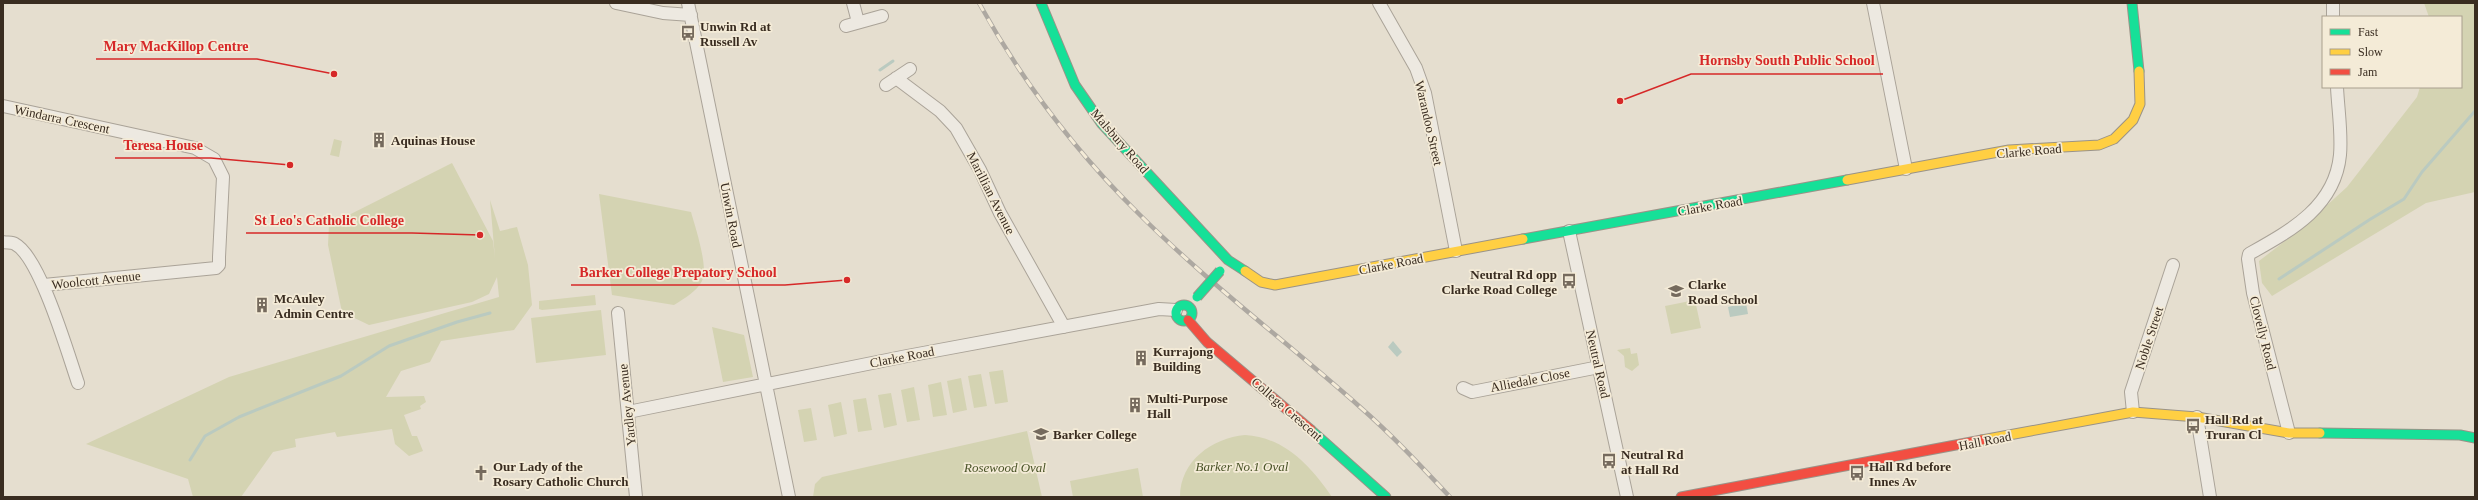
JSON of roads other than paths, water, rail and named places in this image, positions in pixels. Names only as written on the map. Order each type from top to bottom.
[{"type":"street","points":[[616,3],[663,13],[691,15]]},
{"type":"street","name":"Unwin Road","points":[[688,3],[789,497]]},
{"type":"street","points":[[853,3],[858,22]]},
{"type":"street","name":"Malsbury Road","points":[[1041,3],[1075,85],[1102,124],[1228,260]]},
{"type":"street","name":"Warandoo Street","points":[[1379,3],[1416,68],[1425,93],[1456,252]]},
{"type":"street","points":[[1873,3],[1906,169]]},
{"type":"street","name":"Clarke Road","points":[[1228,260],[1261,282],[1275,285],[2009,150],[2099,145],[2114,139],[2133,120],[2140,104],[2132,3]]},
{"type":"street","points":[[2333,3],[2333,16]]},
{"type":"street","points":[[846,26],[882,16]]},
{"type":"street","name":"Marillian Avenue","points":[[910,70],[891,81],[940,110],[956,128],[980,170],[1000,213],[1064,327]]},
{"type":"street","name":"Clovelly Road","points":[[2289,433],[2253,293],[2248,259],[2249,254],[2300,224],[2326,196],[2334,182],[2340,154],[2337,88]]},
{"type":"street","name":"Windarra Crescent","points":[[3,106],[195,148],[214,159],[220,169],[224,186],[219,265],[216,268],[211,268]]},
{"type":"street","name":"Neutral Road","points":[[1569,231],[1627,497]]},
{"type":"street","name":"Woolcott Avenue","points":[[3,242],[14,243],[22,250],[44,285],[211,268]]},
{"type":"street","points":[[1189,306],[1192,312],[1188,320],[1178,318],[1176,310],[1180,306],[1189,306],[1228,260]]},
{"type":"street","name":"Noble Street","points":[[2133,412],[2131,392],[2173,265]]},
{"type":"street","points":[[44,285],[78,383]]},
{"type":"street","name":"Clarke Road","points":[[628,412],[907,356],[1159,309],[1176,310]]},
{"type":"street","name":"Yardley Avenue","points":[[618,313],[636,497]]},
{"type":"street","name":"College Crescent","points":[[1188,320],[1207,342],[1258,383],[1386,497]]},
{"type":"street","name":"Alliedale Close","points":[[1463,388],[1472,392],[1599,367]]},
{"type":"street","name":"Hall Road","points":[[1681,497],[1729,493],[2133,412],[2198,417],[2289,433]]},
{"type":"street","points":[[2198,417],[2210,497]]},
{"type":"street","points":[[2289,433],[2460,435],[2475,438]]},
{"type":"waterway","points":[[880,70],[893,61]]},
{"type":"waterway","points":[[2279,279],[2404,199],[2422,172],[2475,111]]},
{"type":"waterway","points":[[190,460],[205,436],[239,417],[341,376],[389,346],[457,322],[490,313]]},
{"type":"railway","points":[[979,3],[1013,60],[1032,88],[1093,166],[1139,214],[1192,264],[1372,418],[1450,497]]},
{"type":"place","name":"Unwin Rd at Russell Av","points":[[688,33]]},
{"type":"place","name":"Mary MacKillop Centre","points":[[334,74]]},
{"type":"place","name":"Hornsby South Public School","points":[[1620,101]]},
{"type":"place","name":"Aquinas House","points":[[379,140]]},
{"type":"place","name":"Teresa House","points":[[290,165]]},
{"type":"place","name":"St Leo's Catholic College","points":[[480,235]]},
{"type":"place","name":"Barker College Prepatory School","points":[[847,280]]},
{"type":"place","name":"Neutral Rd opp Clarke Road College","points":[[1569,281]]},
{"type":"place","name":"Clarke Road School","points":[[1676,291]]},
{"type":"place","name":"McAuley Admin Centre","points":[[262,305]]},
{"type":"place","name":"Kurrajong Building","points":[[1141,358]]},
{"type":"place","name":"Multi-Purpose Hall","points":[[1135,405]]},
{"type":"place","name":"Hall Rd at Truran Cl","points":[[2193,426]]},
{"type":"place","name":"Barker College","points":[[1041,434]]},
{"type":"place","name":"Neutral Rd at Hall Rd","points":[[1609,461]]},
{"type":"place","name":"Our Lady of the Rosary Catholic Church","points":[[481,473]]},
{"type":"place","name":"Hall Rd before Innes Av","points":[[1857,473]]},
{"type":"park label","name":"Barker No.1 Oval","points":[[1242,466]]},
{"type":"park label","name":"Rosewood Oval","points":[[1005,467]]}]
